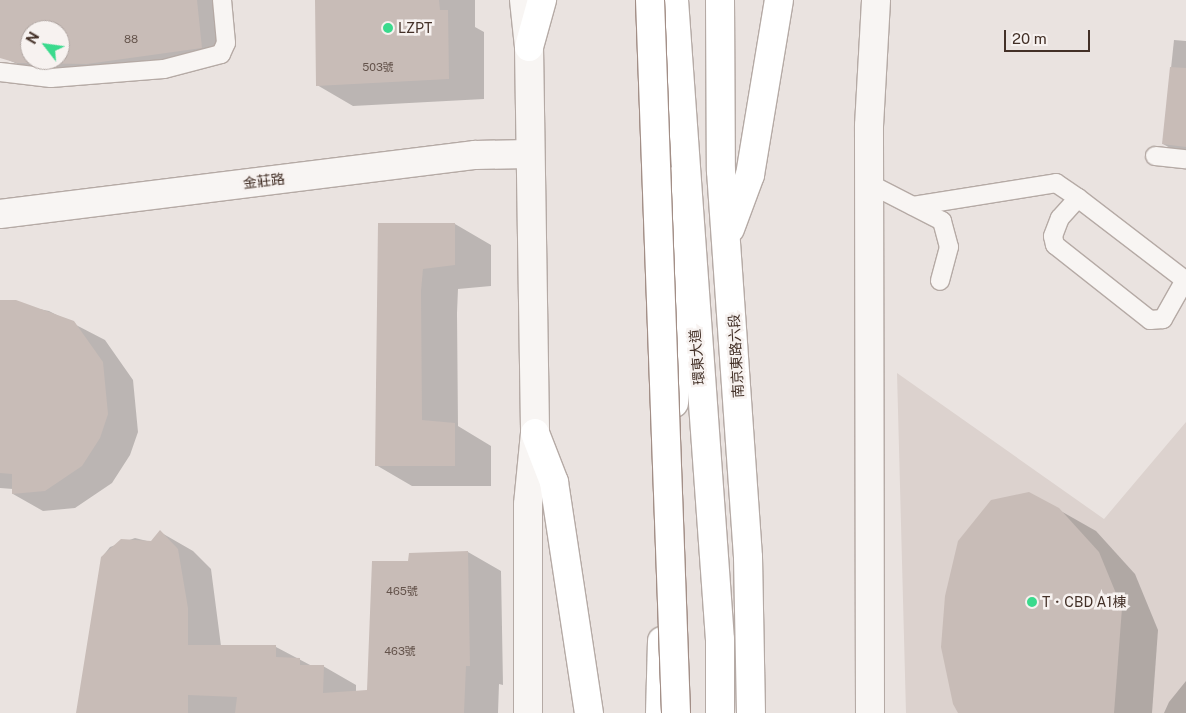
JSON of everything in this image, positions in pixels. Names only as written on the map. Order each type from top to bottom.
[{"type":"main road","points":[[529,47],[542,0]]},
{"type":"main road","points":[[650,0],[676,713]]},
{"type":"main road","points":[[660,713],[669,450],[680,341],[670,0]]},
{"type":"main road","name":"環東大道","points":[[674,0],[720,640],[720,713]]},
{"type":"main road","name":"南京東路六段","points":[[720,0],[722,171],[729,232],[748,557],[751,713]]},
{"type":"main road","points":[[729,232],[750,175],[779,0]]},
{"type":"main road","points":[[535,432],[554,482],[589,713]]},
{"type":"street","points":[[524,0],[529,47],[528,154],[535,432],[528,505],[528,713]]},
{"type":"street","points":[[870,713],[870,184],[876,0]]},
{"type":"street","name":"金莊路","points":[[0,214],[475,155],[528,154]]},
{"type":"lane","points":[[0,72],[61,77],[164,68],[221,54],[226,42],[222,0]]},
{"type":"lane","points":[[1155,156],[1186,159]]},
{"type":"lane","points":[[913,206],[1056,183],[1078,198],[1185,280],[1163,319],[1150,320],[1055,245],[1053,236],[1060,218],[1078,198]]},
{"type":"lane","points":[[870,184],[942,221],[949,247],[940,281]]},
{"type":"shaded area","points":[[897,373],[1104,519],[1186,422],[1186,713],[906,713]]},
{"type":"building","points":[[0,0],[197,0],[202,48],[87,64],[70,64],[70,20],[20,20],[20,63],[0,58]]},
{"type":"building","points":[[315,0],[439,0],[440,10],[448,10],[449,79],[316,86]]},
{"type":"building","points":[[1170,67],[1186,68],[1186,147],[1162,144]]},
{"type":"building","points":[[378,223],[455,223],[455,265],[423,269],[421,291],[422,420],[455,423],[455,466],[375,466]]},
{"type":"building","points":[[0,300],[16,300],[74,321],[103,362],[108,414],[100,438],[82,466],[45,491],[12,494],[12,474],[0,473]]},
{"type":"building","name":"T．CBD A1棟","points":[[1029,492],[1059,508],[1099,552],[1122,608],[1114,713],[958,713],[953,704],[941,647],[945,596],[958,541],[991,500]]},
{"type":"building","points":[[160,530],[178,549],[188,608],[188,645],[276,645],[276,657],[300,658],[300,665],[324,665],[323,693],[367,690],[372,561],[408,561],[409,553],[468,551],[470,666],[466,666],[464,713],[235,713],[237,697],[188,695],[188,713],[76,713],[101,557],[121,539],[151,541]]},
{"type":"place","name":"LZPT","points":[[388,28]]},
{"type":"place","name":"T．CBD A1棟","points":[[1032,602]]}]
